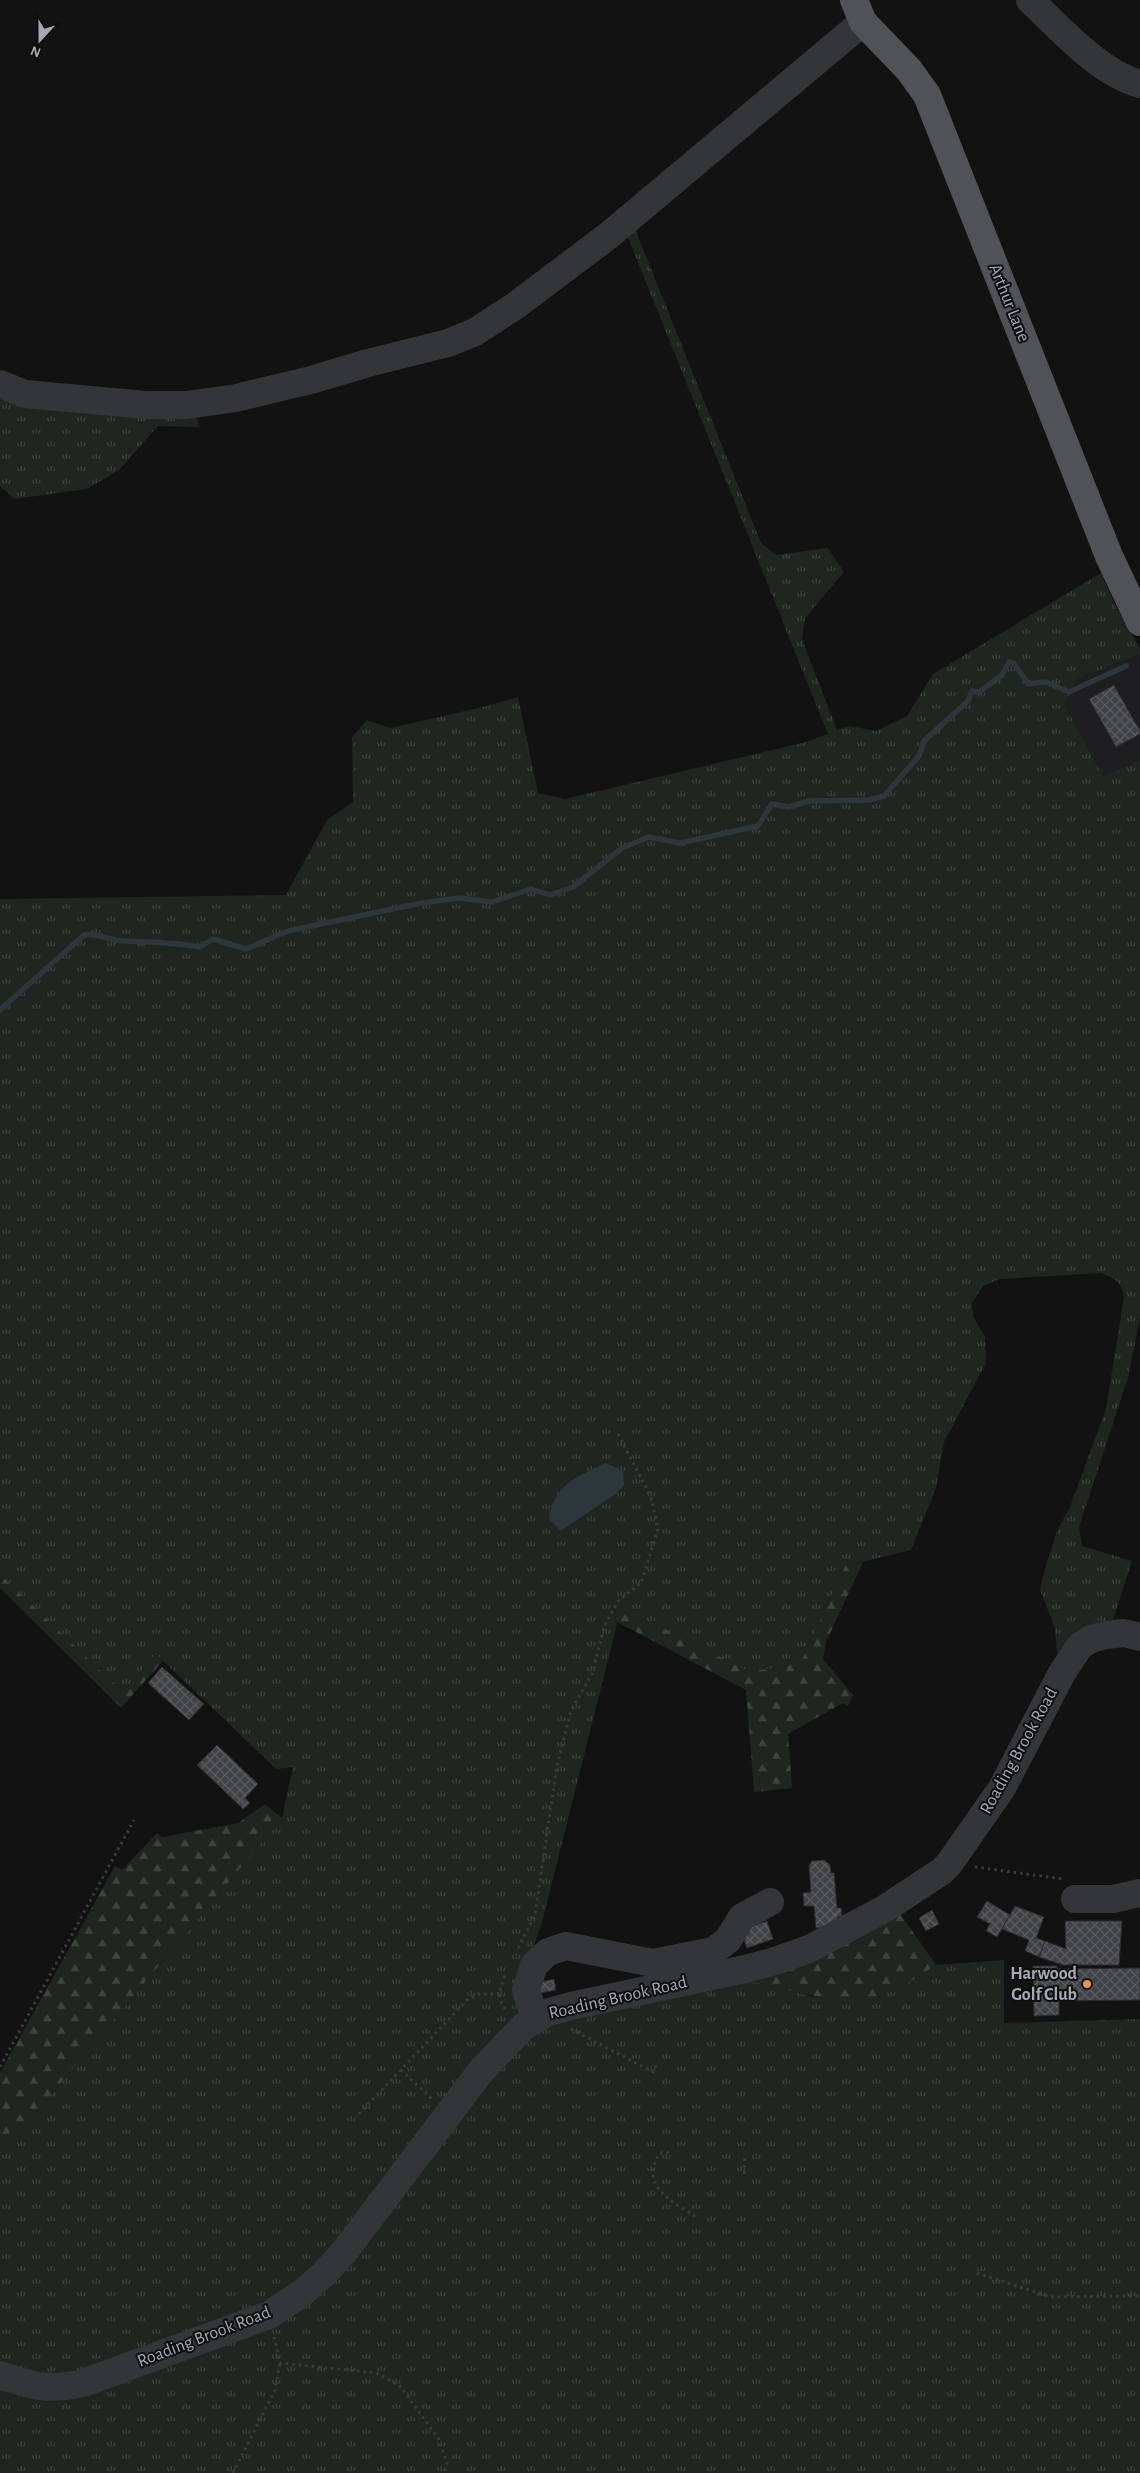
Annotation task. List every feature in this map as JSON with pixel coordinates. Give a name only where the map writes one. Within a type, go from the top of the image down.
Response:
[{"type":"main road","name":"Arthur Lane","points":[[858,11],[909,70],[927,95],[1109,556],[1140,622]]},
{"type":"street","points":[[1030,0],[1088,54],[1130,82],[1140,84]]},
{"type":"street","points":[[0,384],[25,394],[146,405],[187,406],[236,398],[311,380],[368,363],[448,343],[475,332],[515,306],[608,236],[858,11]]},
{"type":"street","name":"Roading Brook Road","points":[[0,2375],[30,2386],[63,2388],[83,2383],[269,2315],[302,2293],[324,2274],[344,2252],[480,2071],[530,2022],[571,2006],[775,1961],[809,1949],[886,1908],[949,1864],[1002,1788],[1063,1671],[1080,1646],[1091,1639],[1106,1634],[1124,1633],[1140,1637]]},
{"type":"street","points":[[1070,1889],[1113,1899],[1140,1893]]},
{"type":"street","points":[[530,2022],[526,1990],[534,1965],[548,1952],[566,1946],[653,1963],[713,1951],[728,1940],[742,1917],[770,1902]]},
{"type":"path","points":[[516,1951],[535,1915],[557,1766],[571,1711],[594,1672],[604,1627],[618,1601],[641,1583],[658,1529],[651,1497],[617,1432]]},
{"type":"path","points":[[0,2067],[134,1820]]},
{"type":"path","points":[[949,1864],[1070,1889]]},
{"type":"path","points":[[508,1968],[500,1986],[499,1999],[504,2008],[530,2022]]},
{"type":"path","points":[[359,2114],[467,2000],[479,1994],[500,1994]]},
{"type":"path","points":[[564,2025],[653,2072],[657,2063]]},
{"type":"path","points":[[401,2070],[448,2112]]},
{"type":"path","points":[[669,2152],[660,2153],[656,2159],[654,2171],[659,2191],[665,2198],[695,2216]]},
{"type":"path","points":[[744,2174],[745,2154]]},
{"type":"path","points":[[977,2273],[1051,2297],[1140,2296]]},
{"type":"path","points":[[233,2473],[274,2390],[280,2362],[269,2315]]},
{"type":"path","points":[[280,2362],[376,2373],[400,2386],[438,2438],[447,2463],[444,2473]]},
{"type":"shaded area","points":[[1140,654],[1140,760],[1103,776],[1064,704],[1078,679]]},
{"type":"shaded area","points":[[606,1463],[623,1471],[624,1485],[617,1493],[561,1531],[549,1519],[555,1498],[561,1490],[577,1477]]},
{"type":"green space","name":"Harwood Golf Club","points":[[633,224],[761,543],[776,555],[828,548],[844,572],[805,618],[802,639],[837,730],[850,726],[876,731],[907,716],[933,674],[1101,573],[1116,607],[1140,648],[1140,654],[1078,679],[1064,704],[1103,776],[1140,760],[1140,1317],[1128,1378],[1079,1527],[1082,1546],[1132,1561],[1113,1619],[1075,1636],[1057,1654],[1055,1628],[1040,1590],[1057,1531],[1070,1507],[1106,1409],[1124,1298],[1122,1288],[1114,1279],[1101,1273],[1000,1279],[983,1286],[972,1303],[973,1316],[985,1337],[986,1363],[944,1442],[936,1488],[911,1550],[845,1566],[801,1662],[750,1672],[621,1608],[541,1926],[526,1966],[534,2003],[743,1979],[815,1997],[896,1989],[936,1965],[1004,1960],[1004,2023],[1140,2019],[1140,2473],[0,2473],[0,2139],[34,2115],[282,1818],[293,1767],[276,1769],[156,1654],[123,1692],[0,1574],[0,899],[286,895],[327,820],[353,802],[352,737],[367,720],[390,728],[518,697],[538,793],[565,799],[806,742],[828,734],[625,230]]},
{"type":"green space","points":[[0,389],[196,417],[200,427],[158,426],[119,470],[87,489],[14,499],[0,486]]},
{"type":"green space","points":[[863,1562],[826,1642],[823,1659],[853,1695],[848,1706],[843,1703],[788,1734],[792,1788],[754,1792],[746,1690],[617,1622],[621,1607],[750,1672],[801,1662],[845,1566]]},
{"type":"green space","points":[[0,1574],[123,1692],[156,1654],[163,1661],[121,1708],[0,1588]]},
{"type":"green space","points":[[265,1804],[282,1818],[34,2115],[0,2139],[0,2073],[115,1866],[122,1870],[157,1833],[162,1837],[238,1823]]},
{"type":"green space","points":[[898,1911],[936,1965],[897,1989],[878,1995],[840,1999],[800,1993],[743,1979]]},
{"type":"building","points":[[1114,685],[1140,731],[1140,734],[1116,747],[1089,699]]},
{"type":"building","points":[[162,1667],[204,1704],[189,1720],[148,1683]]},
{"type":"building","points":[[217,1745],[258,1784],[245,1798],[250,1803],[243,1809],[197,1765]]},
{"type":"building","points":[[824,1860],[830,1865],[831,1873],[834,1873],[837,1908],[841,1908],[842,1916],[837,1917],[838,1926],[816,1928],[814,1906],[804,1906],[803,1893],[811,1892],[809,1865],[812,1861]]},
{"type":"building","points":[[987,1901],[1010,1915],[997,1937],[986,1931],[990,1924],[977,1917]]},
{"type":"building","points":[[1015,1906],[1044,1917],[1036,1938],[1045,1941],[1039,1957],[1025,1951],[1029,1940],[1002,1929]]},
{"type":"building","points":[[932,1910],[939,1924],[926,1931],[919,1918]]},
{"type":"building","points":[[767,1921],[773,1939],[747,1948],[741,1930]]},
{"type":"building","points":[[1065,1921],[1122,1921],[1119,1965],[1063,1965],[1039,1957],[1045,1941],[1066,1949]]},
{"type":"building","name":"Harwood Golf Club","points":[[1033,1966],[1057,1966],[1057,1969],[1140,1968],[1140,2000],[1059,2001],[1059,2015],[1034,2016]]},
{"type":"building","points":[[554,1979],[556,1990],[534,1994],[532,1984]]},
{"type":"waterway","points":[[0,1010],[84,935],[89,934],[122,941],[171,943],[200,947],[213,939],[246,949],[288,931],[421,903],[459,898],[492,902],[531,889],[550,895],[573,887],[622,848],[649,837],[680,843],[758,826],[772,804],[789,807],[809,801],[869,800],[884,796],[919,756],[925,740],[968,701],[972,691],[979,692],[1002,675],[1009,662],[1014,663],[1028,684],[1046,682],[1069,692],[1126,666]]},
{"type":"place","name":"Harwood Golf Club","points":[[1087,1984]]}]
